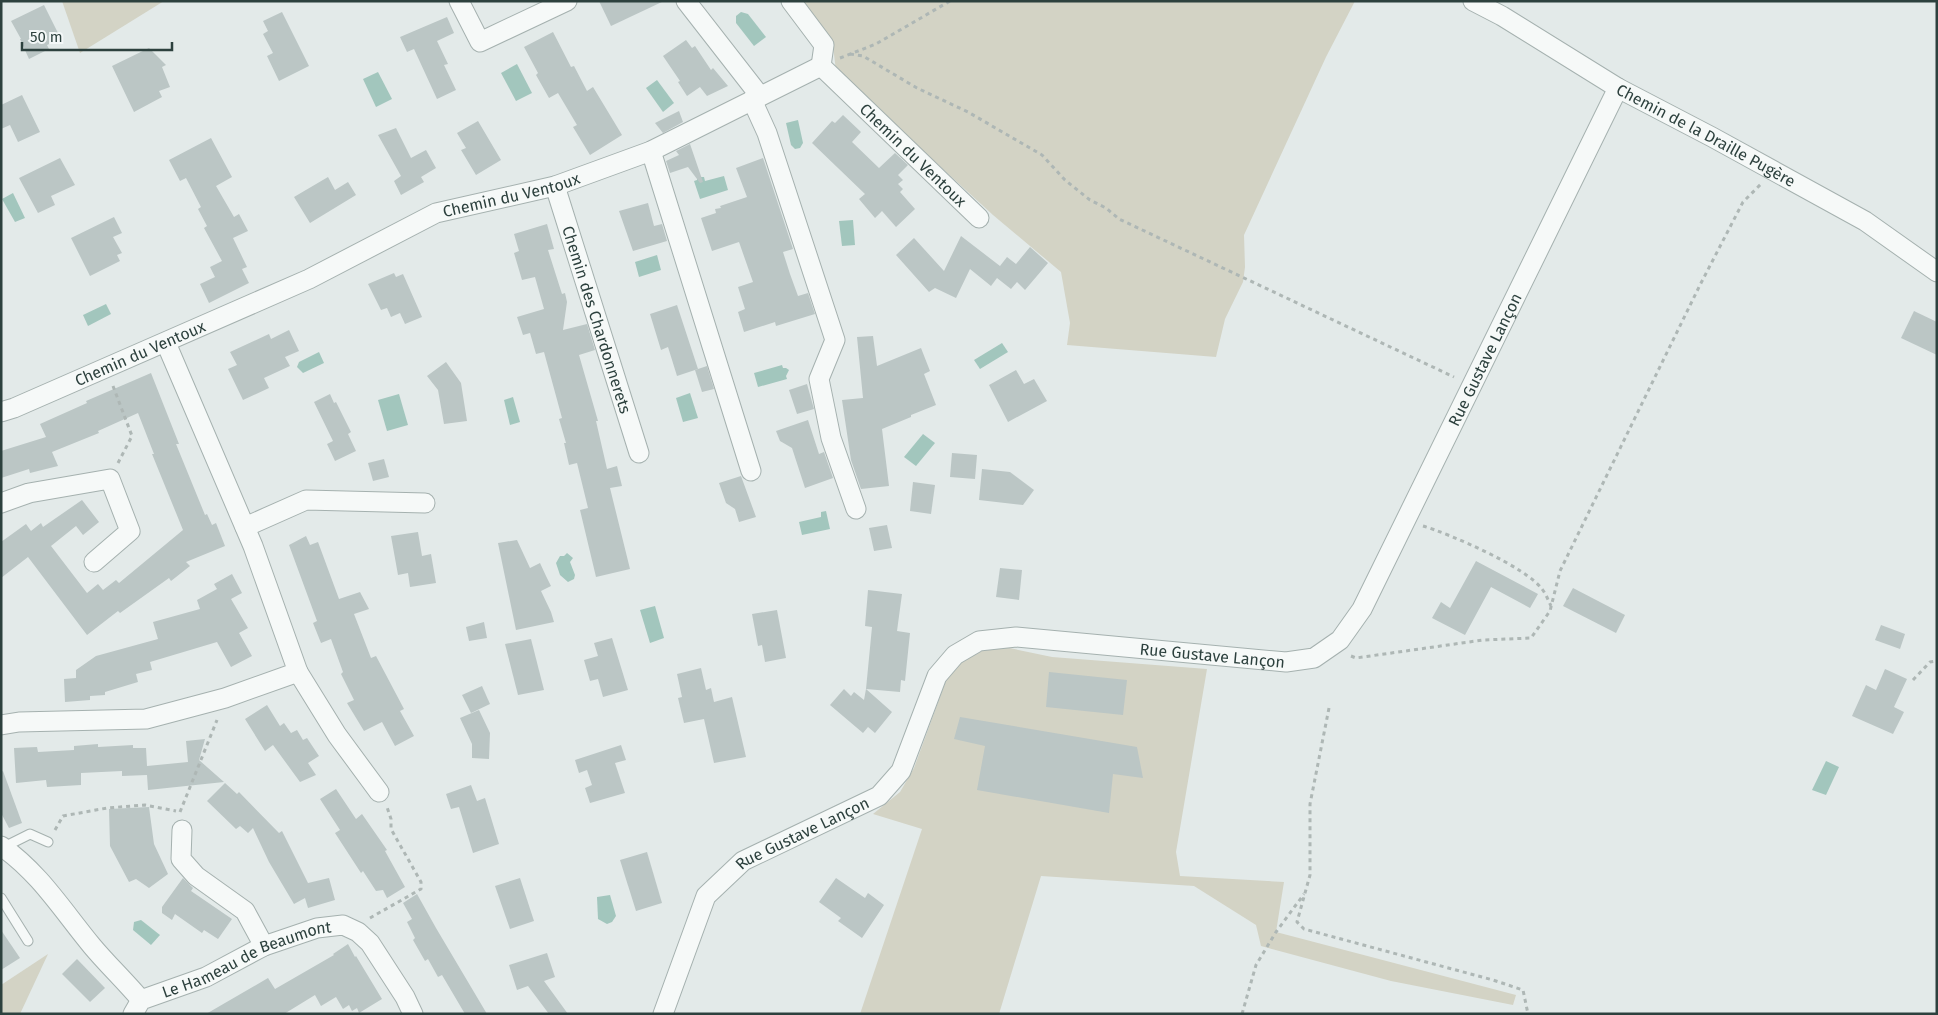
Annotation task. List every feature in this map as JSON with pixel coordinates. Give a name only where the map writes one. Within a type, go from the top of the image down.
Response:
[{"type":"street","points":[[459,1],[480,42],[568,1]]},
{"type":"street","points":[[686,1],[756,98],[835,340],[819,379],[831,438],[856,509]]},
{"type":"street","points":[[791,1],[824,45],[821,66]]},
{"type":"street","name":"Chemin de la Draille Pugère","points":[[1473,1],[1502,16],[1618,88],[1865,221],[1937,272]]},
{"type":"street","name":"Chemin du Ventoux","points":[[1,412],[106,369],[309,279],[436,213],[555,186],[651,151],[821,66],[979,218]]},
{"type":"street","name":"Rue Gustave Lançon","points":[[663,1014],[706,896],[743,861],[879,796],[902,771],[937,676],[955,655],[979,641],[1016,637],[1286,662],[1314,658],[1340,640],[1362,609],[1618,88]]},
{"type":"street","points":[[651,151],[751,471]]},
{"type":"street","name":"Chemin des Chardonnerets","points":[[555,186],[639,453]]},
{"type":"street","points":[[166,343],[245,527],[298,672],[337,735],[379,792]]},
{"type":"street","points":[[1,503],[29,493],[110,479],[130,531],[94,562]]},
{"type":"street","points":[[245,527],[306,500],[425,503]]},
{"type":"street","points":[[1,725],[19,722],[146,719],[218,700],[298,672]]},
{"type":"street","points":[[182,830],[181,859],[196,876],[245,911],[264,946]]},
{"type":"street","points":[[2,847],[26,865],[54,896],[137,1007]]},
{"type":"street","name":"Le Hameau de Beaumont","points":[[137,1007],[206,977],[264,946],[317,928],[343,926],[358,932]]},
{"type":"street","points":[[358,932],[370,943],[405,997],[413,1014]]},
{"type":"lane","points":[[2,847],[30,834],[48,842]]},
{"type":"lane","points":[[1,898],[28,941]]},
{"type":"path","points":[[821,66],[876,44],[950,1]]},
{"type":"path","points":[[850,54],[863,56],[917,88],[968,112],[1042,155],[1065,180],[1090,200],[1106,208],[1118,219],[1472,386]]},
{"type":"path","points":[[1328,649],[1356,658],[1483,640],[1531,638],[1550,611],[1560,571],[1700,285],[1743,202],[1761,183],[1786,177]]},
{"type":"path","points":[[106,369],[132,436],[110,479]]},
{"type":"path","points":[[1406,521],[1442,532],[1522,571],[1542,588],[1551,606]]},
{"type":"path","points":[[1913,680],[1930,662],[1937,661]]},
{"type":"path","points":[[182,830],[180,811],[217,720],[218,700]]},
{"type":"path","points":[[1329,708],[1310,804],[1310,875],[1297,922],[1304,929],[1493,980],[1523,990],[1528,1014]]},
{"type":"path","points":[[358,932],[369,918],[421,889],[421,882],[392,829],[391,819],[379,792]]},
{"type":"path","points":[[48,842],[63,816],[107,808],[146,805],[180,811]]},
{"type":"path","points":[[1242,1014],[1256,966],[1276,932],[1306,892]]},
{"type":"shaded area","points":[[62,1],[164,1],[80,53]]},
{"type":"shaded area","points":[[799,1],[1355,1],[1326,57],[1244,235],[1245,267],[1243,282],[1225,319],[1216,357],[1067,345],[1070,323],[1061,272],[993,215],[836,71],[833,46]]},
{"type":"shaded area","points":[[741,12],[748,14],[766,37],[754,46],[736,23],[736,16]]},
{"type":"shaded area","points":[[517,64],[532,93],[516,101],[501,73]]},
{"type":"shaded area","points":[[378,72],[392,99],[376,107],[363,79]]},
{"type":"shaded area","points":[[657,80],[674,103],[663,112],[646,88]]},
{"type":"shaded area","points":[[798,120],[803,143],[800,148],[795,149],[791,145],[786,123]]},
{"type":"shaded area","points":[[724,176],[728,190],[700,199],[694,181],[697,180],[697,177],[704,177],[705,181]]},
{"type":"shaded area","points":[[13,193],[25,218],[15,222],[2,199]]},
{"type":"shaded area","points":[[853,220],[855,245],[842,246],[839,221]]},
{"type":"shaded area","points":[[657,255],[661,270],[639,277],[635,262]]},
{"type":"shaded area","points":[[106,304],[111,314],[88,326],[83,315]]},
{"type":"shaded area","points":[[1002,343],[1008,352],[980,369],[974,360]]},
{"type":"shaded area","points":[[319,352],[324,363],[303,373],[297,367],[299,362]]},
{"type":"shaded area","points":[[782,365],[783,368],[789,370],[786,376],[787,379],[758,387],[754,373]]},
{"type":"shaded area","points":[[690,393],[698,418],[683,422],[676,398]]},
{"type":"shaded area","points":[[399,394],[408,425],[387,431],[378,400]]},
{"type":"shaded area","points":[[513,397],[520,422],[510,425],[504,400]]},
{"type":"shaded area","points":[[923,434],[935,443],[916,466],[904,457]]},
{"type":"shaded area","points":[[826,511],[830,529],[802,535],[799,522],[821,517],[821,512]]},
{"type":"shaded area","points":[[567,553],[573,558],[570,562],[575,575],[574,579],[568,582],[560,575],[556,563],[560,556],[564,556]]},
{"type":"shaded area","points":[[655,606],[664,638],[650,643],[640,610]]},
{"type":"shaded area","points":[[981,642],[1052,657],[1207,669],[1176,852],[1180,876],[1284,882],[1276,932],[1516,995],[1513,1005],[1391,981],[1261,946],[1256,925],[1194,886],[1041,876],[999,1014],[860,1014],[922,829],[873,814],[900,792],[914,768],[951,667]]},
{"type":"shaded area","points":[[1826,761],[1839,767],[1826,795],[1812,790]]},
{"type":"shaded area","points":[[610,895],[616,916],[612,922],[607,924],[598,919],[597,897]]},
{"type":"shaded area","points":[[141,920],[160,935],[151,945],[133,930],[134,922]]},
{"type":"shaded area","points":[[48,954],[20,1014],[1,1014],[1,985]]},
{"type":"building","points":[[599,1],[664,1],[611,26]]},
{"type":"building","points":[[44,5],[61,39],[47,45],[49,49],[29,59],[11,21]]},
{"type":"building","points":[[282,12],[309,66],[279,81],[267,56],[273,53],[263,34],[268,31],[263,21]]},
{"type":"building","points":[[447,17],[454,33],[437,41],[448,64],[444,65],[456,90],[437,99],[414,49],[407,52],[400,37]]},
{"type":"building","points":[[553,32],[571,67],[574,66],[587,91],[593,87],[622,135],[590,155],[573,127],[577,125],[558,93],[549,98],[536,75],[538,73],[524,47]]},
{"type":"building","points":[[686,40],[692,48],[695,46],[711,70],[713,68],[728,86],[707,96],[700,87],[687,96],[678,82],[680,81],[663,56]]},
{"type":"building","points":[[149,48],[166,65],[162,67],[170,87],[159,91],[162,97],[134,112],[112,66]]},
{"type":"building","points":[[22,95],[40,132],[18,142],[10,125],[1,129],[1,105]]},
{"type":"building","points":[[679,111],[683,122],[663,133],[655,123]]},
{"type":"building","points":[[843,115],[861,132],[852,142],[879,168],[895,153],[908,165],[898,175],[903,180],[898,184],[903,189],[900,192],[915,209],[896,227],[882,211],[875,218],[859,199],[865,194],[812,143],[832,121],[835,123]]},
{"type":"building","points":[[478,121],[501,160],[476,175],[461,150],[466,148],[457,133]]},
{"type":"building","points":[[396,128],[411,158],[426,150],[436,168],[421,177],[424,182],[401,195],[394,181],[401,176],[378,135]]},
{"type":"building","points":[[211,138],[232,177],[216,186],[234,217],[239,214],[248,231],[233,238],[247,267],[242,269],[249,283],[209,303],[200,284],[215,277],[210,267],[222,261],[204,228],[207,226],[198,209],[201,207],[186,178],[180,181],[169,160]]},
{"type":"building","points":[[690,144],[703,182],[700,183],[688,167],[670,173],[666,161],[679,155],[676,151]]},
{"type":"building","points":[[60,158],[75,185],[51,196],[55,205],[38,213],[19,178]]},
{"type":"building","points":[[763,158],[793,249],[783,252],[790,274],[798,296],[808,293],[815,314],[776,326],[775,322],[744,332],[738,312],[745,309],[738,287],[753,282],[739,242],[712,251],[701,218],[716,213],[715,209],[721,208],[720,206],[747,197],[736,168]]},
{"type":"building","points":[[328,177],[335,190],[348,182],[356,195],[310,223],[294,197]]},
{"type":"building","points":[[648,203],[654,226],[662,224],[667,241],[633,251],[619,211]]},
{"type":"building","points":[[114,217],[122,233],[113,237],[122,253],[117,255],[120,261],[90,276],[71,238]]},
{"type":"building","points":[[547,224],[554,249],[548,250],[562,294],[565,293],[567,302],[563,330],[587,324],[595,350],[579,355],[598,421],[596,421],[607,469],[617,466],[622,486],[610,488],[630,569],[596,577],[580,510],[588,508],[577,463],[569,465],[564,443],[566,443],[559,419],[562,418],[544,352],[536,354],[530,333],[523,335],[517,317],[544,309],[535,277],[522,280],[514,253],[519,251],[514,234]]},
{"type":"building","points":[[961,236],[1000,266],[1007,257],[1016,264],[1030,247],[1048,263],[1025,290],[1017,282],[1011,289],[997,278],[991,286],[970,269],[956,298],[935,288],[929,292],[896,255],[914,238],[944,271]]},
{"type":"building","points":[[394,273],[396,277],[403,274],[422,317],[405,324],[400,313],[391,317],[387,308],[381,310],[368,284]]},
{"type":"building","points":[[677,305],[698,369],[677,376],[668,347],[661,350],[650,314]]},
{"type":"building","points":[[1914,311],[1937,322],[1937,355],[1901,338]]},
{"type":"building","points":[[289,330],[299,351],[285,357],[290,366],[264,378],[269,388],[243,400],[228,369],[237,365],[230,352],[269,334],[271,339]]},
{"type":"building","points":[[873,336],[877,366],[921,348],[930,371],[924,374],[936,405],[882,429],[889,486],[861,489],[851,460],[842,400],[863,398],[857,337]]},
{"type":"building","points":[[446,362],[461,383],[467,421],[444,424],[438,390],[427,376]]},
{"type":"building","points":[[707,366],[714,389],[702,392],[695,370]]},
{"type":"building","points":[[1016,370],[1024,384],[1034,379],[1047,401],[1008,422],[989,385]]},
{"type":"building","points":[[151,373],[179,444],[176,444],[205,515],[207,514],[212,525],[216,523],[225,546],[186,562],[190,566],[171,581],[169,578],[120,613],[118,611],[87,635],[28,557],[1,578],[1,542],[26,524],[31,531],[41,523],[43,527],[82,500],[99,522],[83,535],[76,526],[51,546],[87,593],[98,584],[103,590],[116,580],[119,583],[183,530],[152,454],[154,454],[138,413],[98,431],[99,433],[52,452],[58,466],[30,473],[29,469],[1,478],[1,451],[46,437],[40,424],[87,403],[86,401]]},
{"type":"building","points":[[807,384],[814,409],[797,414],[789,390]]},
{"type":"building","points":[[330,394],[351,432],[348,434],[356,451],[335,461],[327,444],[333,441],[314,402]]},
{"type":"building","points":[[808,420],[819,454],[824,452],[833,478],[805,488],[792,448],[780,441],[776,431]]},
{"type":"building","points":[[952,453],[977,455],[975,479],[950,477]]},
{"type":"building","points":[[384,459],[389,477],[373,481],[368,463]]},
{"type":"building","points":[[982,469],[1010,472],[1034,490],[1023,505],[979,500]]},
{"type":"building","points":[[741,476],[756,517],[739,522],[735,509],[726,503],[719,483]]},
{"type":"building","points":[[913,482],[935,485],[931,514],[910,511]]},
{"type":"building","points":[[887,525],[892,548],[874,551],[869,528]]},
{"type":"building","points":[[418,532],[422,556],[431,554],[436,583],[410,587],[408,573],[398,575],[391,536]]},
{"type":"building","points":[[306,536],[310,545],[318,542],[339,599],[360,592],[369,609],[354,614],[371,658],[376,656],[404,709],[400,711],[414,736],[395,746],[382,722],[364,731],[347,703],[354,700],[341,674],[343,672],[331,639],[321,643],[313,623],[317,621],[289,545]]},
{"type":"building","points":[[517,540],[530,568],[540,563],[551,586],[541,591],[554,622],[516,630],[498,543]]},
{"type":"building","points":[[1476,561],[1538,594],[1530,608],[1491,587],[1465,635],[1432,618],[1441,602],[1450,608]]},
{"type":"building","points":[[1000,568],[1022,570],[1019,600],[996,597]]},
{"type":"building","points":[[232,574],[242,593],[231,599],[248,628],[239,633],[252,656],[231,667],[217,642],[150,662],[152,670],[136,674],[138,682],[105,692],[105,695],[90,696],[90,700],[65,702],[64,679],[76,678],[76,670],[96,656],[158,639],[153,622],[200,609],[197,600],[217,589],[214,584]]},
{"type":"building","points":[[1573,588],[1625,615],[1616,633],[1563,606]]},
{"type":"building","points":[[868,590],[902,594],[897,631],[910,633],[905,681],[901,680],[900,692],[866,689],[872,627],[865,626]]},
{"type":"building","points":[[777,610],[786,658],[765,662],[762,645],[758,646],[752,614]]},
{"type":"building","points":[[484,622],[487,638],[469,641],[466,627]]},
{"type":"building","points":[[1881,625],[1905,634],[1900,649],[1875,640]]},
{"type":"building","points":[[612,638],[628,690],[603,697],[598,679],[590,681],[584,660],[598,656],[594,643]]},
{"type":"building","points":[[531,639],[544,690],[518,695],[505,644]]},
{"type":"building","points":[[701,668],[706,690],[711,688],[714,702],[732,697],[746,757],[714,763],[704,719],[684,723],[678,698],[682,697],[677,674]]},
{"type":"building","points":[[1885,669],[1907,679],[1894,707],[1904,712],[1893,734],[1852,716],[1866,685],[1876,690]]},
{"type":"building","points":[[1049,672],[1127,680],[1123,715],[1046,707]]},
{"type":"building","points":[[482,686],[490,704],[471,713],[462,695]]},
{"type":"building","points":[[844,689],[851,696],[854,692],[864,700],[866,689],[892,712],[875,733],[868,727],[863,733],[830,705]]},
{"type":"building","points":[[267,705],[280,726],[284,723],[291,733],[297,730],[303,740],[307,738],[319,756],[308,763],[316,775],[300,782],[273,745],[265,751],[245,719]]},
{"type":"building","points":[[479,710],[490,733],[489,759],[472,758],[472,744],[460,718]]},
{"type":"building","points":[[960,717],[1137,747],[1143,778],[1113,774],[1109,813],[977,790],[985,746],[954,739]]},
{"type":"building","points":[[205,739],[199,760],[224,782],[148,790],[147,775],[122,776],[122,771],[81,773],[81,785],[47,787],[46,780],[16,783],[14,748],[37,747],[38,752],[74,750],[74,746],[98,744],[98,747],[133,745],[133,748],[146,748],[147,766],[188,762],[186,741]]},
{"type":"building","points":[[621,745],[626,760],[615,763],[625,793],[590,803],[585,788],[592,785],[587,770],[579,773],[575,760]]},
{"type":"building","points":[[3,771],[22,823],[9,828],[1,813],[1,772]]},
{"type":"building","points":[[225,783],[237,794],[239,792],[279,833],[282,831],[308,883],[329,878],[335,900],[308,908],[305,898],[294,904],[269,862],[253,828],[248,833],[240,826],[236,829],[207,801]]},
{"type":"building","points":[[471,785],[477,801],[485,798],[499,844],[473,853],[459,807],[451,809],[446,794]]},
{"type":"building","points":[[336,789],[356,819],[362,814],[387,850],[385,851],[405,887],[387,898],[383,890],[376,891],[363,871],[361,873],[335,833],[340,830],[320,799]]},
{"type":"building","points":[[149,807],[154,844],[168,874],[149,888],[136,879],[129,882],[110,846],[109,809]]},
{"type":"building","points":[[647,852],[662,903],[636,911],[620,860]]},
{"type":"building","points":[[183,878],[193,888],[191,891],[232,919],[218,939],[204,930],[202,933],[175,914],[172,920],[162,913],[162,907]]},
{"type":"building","points":[[520,878],[534,921],[510,929],[495,886]]},
{"type":"building","points":[[836,878],[865,898],[868,893],[884,905],[862,938],[838,921],[841,918],[819,902]]},
{"type":"building","points":[[417,894],[487,1014],[465,1014],[442,975],[438,977],[428,959],[425,961],[413,940],[415,938],[407,922],[412,919],[403,903]]},
{"type":"building","points":[[1,930],[20,958],[1,970]]},
{"type":"building","points":[[348,944],[382,999],[359,1013],[357,1008],[352,1011],[349,1005],[343,1009],[336,997],[321,1006],[315,995],[284,1014],[206,1014],[268,978],[275,989],[334,955]]},
{"type":"building","points":[[547,953],[555,977],[544,981],[568,1014],[549,1014],[528,986],[517,990],[509,965]]},
{"type":"building","points":[[77,959],[105,988],[90,1002],[62,974]]}]
